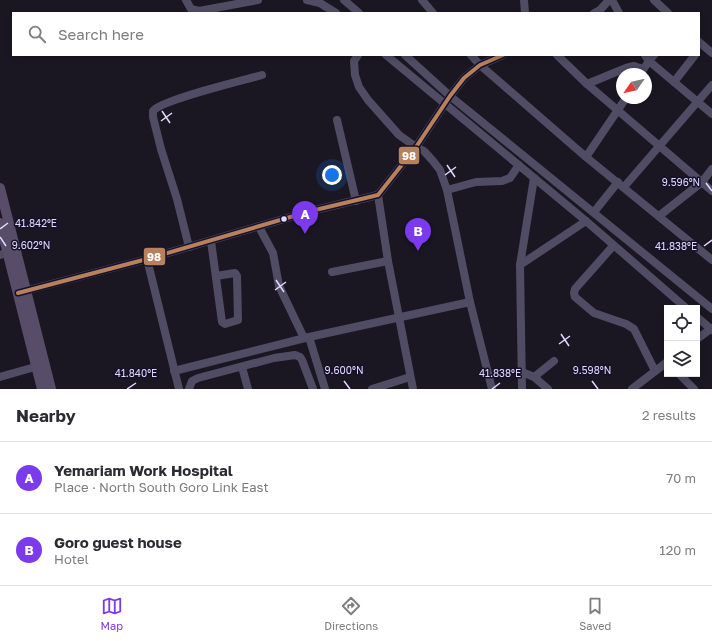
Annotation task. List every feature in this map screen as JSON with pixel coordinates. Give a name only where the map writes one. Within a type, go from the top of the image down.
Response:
[{"type":"main road","points":[[0,188],[8,253]]},
{"type":"main road","points":[[0,223],[8,253],[22,292],[40,366],[42,389]]},
{"type":"main road","points":[[40,366],[51,389]]},
{"type":"street","points":[[186,0],[191,9],[199,11],[258,0]]},
{"type":"street","points":[[307,0],[320,3],[334,12]]},
{"type":"street","points":[[344,0],[358,12]]},
{"type":"street","points":[[422,0],[432,12]]},
{"type":"street","points":[[524,0],[525,12]]},
{"type":"street","points":[[596,12],[610,0],[618,12]]},
{"type":"street","points":[[654,0],[667,12]]},
{"type":"street","points":[[700,45],[712,53]]},
{"type":"street","points":[[357,56],[354,61],[354,67],[359,87],[368,100],[399,135],[424,151],[440,170],[446,190],[470,302],[492,389]]},
{"type":"street","points":[[387,56],[586,220],[613,246],[682,305]]},
{"type":"street","points":[[406,56],[450,96],[712,309]]},
{"type":"street","points":[[472,56],[480,65],[586,157],[712,260]]},
{"type":"street","points":[[22,292],[147,259],[311,211],[378,195],[416,147],[450,96],[464,78],[480,65],[501,56]]},
{"type":"street","points":[[558,56],[587,84],[712,191]]},
{"type":"street","points":[[674,82],[693,56]]},
{"type":"street","points":[[643,68],[649,57],[674,82],[712,114]]},
{"type":"street","points":[[626,68],[634,66],[637,68]]},
{"type":"street","points":[[587,84],[616,72]]},
{"type":"street","points":[[189,247],[177,199],[159,142],[153,111],[159,106],[194,94],[262,75]]},
{"type":"street","points":[[594,212],[659,146],[712,85]]},
{"type":"street","points":[[586,157],[622,104]]},
{"type":"street","points":[[337,120],[356,201]]},
{"type":"street","points":[[446,190],[476,182],[502,181],[510,178],[519,166]]},
{"type":"street","points":[[659,216],[702,182],[712,169]]},
{"type":"street","points":[[522,389],[520,265],[534,178]]},
{"type":"street","points":[[378,195],[398,318],[413,389]]},
{"type":"street","points":[[520,265],[586,220]]},
{"type":"street","points":[[259,227],[272,253],[279,286],[306,337],[324,389]]},
{"type":"street","points":[[211,241],[222,323],[225,324],[238,320],[237,276],[235,273],[216,276]]},
{"type":"street","points":[[613,246],[575,289],[575,297],[594,313],[626,324],[634,329],[655,371]]},
{"type":"street","points":[[147,259],[179,389]]},
{"type":"street","points":[[332,272],[388,261]]},
{"type":"street","points":[[174,371],[306,337],[470,302]]},
{"type":"street","points":[[700,320],[712,329],[700,337]]},
{"type":"street","points":[[189,389],[192,381],[198,378],[274,358],[295,355],[302,360],[313,389]]},
{"type":"street","points":[[534,377],[554,361]]},
{"type":"street","points":[[632,389],[664,364]]},
{"type":"street","points":[[0,377],[40,366]]},
{"type":"street","points":[[242,367],[248,389]]},
{"type":"street","points":[[522,372],[534,377],[548,389]]},
{"type":"street","points":[[372,389],[410,377]]},
{"type":"street","points":[[682,377],[694,389]]},
{"type":"transit line","name":"98","points":[[18,293],[147,259],[311,211],[378,195],[416,147],[450,96],[464,78],[480,65],[501,56]]},
{"type":"place","name":"Yemariam Work Hospital","points":[[305,234]]},
{"type":"place","name":"Goro guest house","points":[[418,251]]}]
